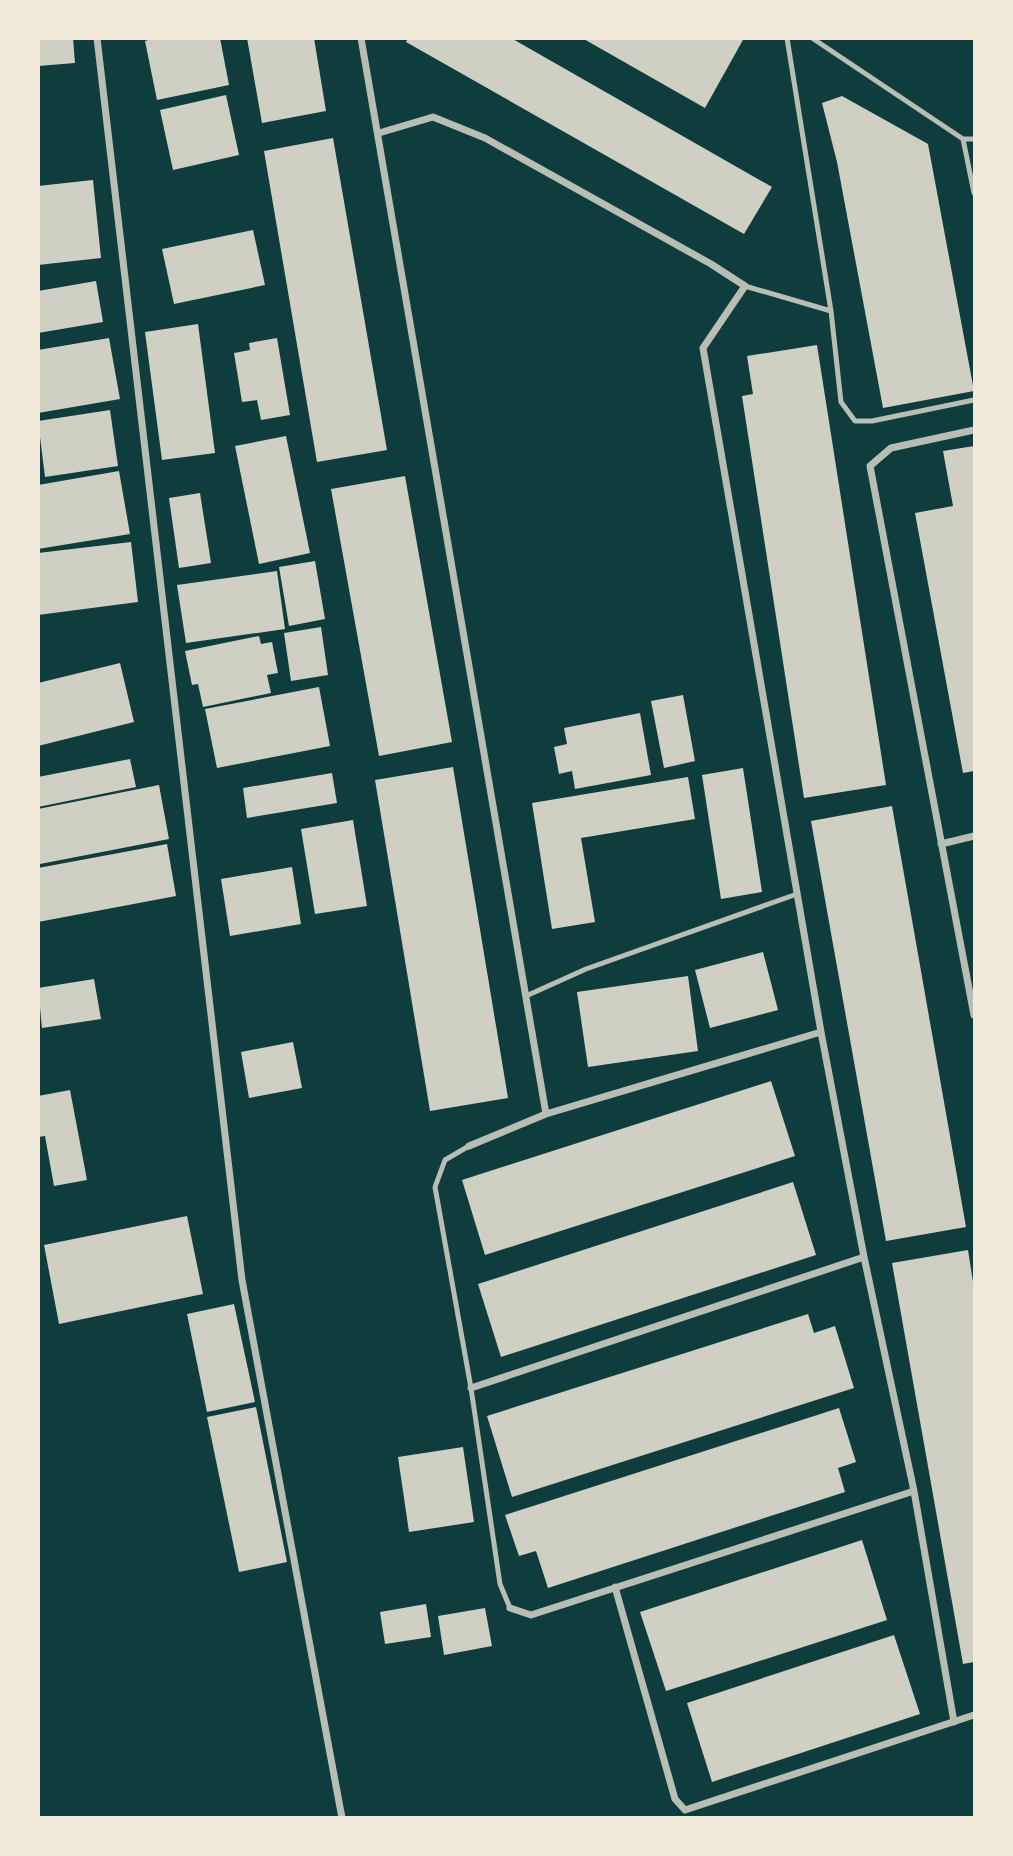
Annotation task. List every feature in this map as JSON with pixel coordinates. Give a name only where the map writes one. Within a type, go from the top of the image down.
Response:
[{"type":"street","points":[[97,38],[242,1280],[342,1818]]},
{"type":"street","points":[[361,38],[546,1114]]},
{"type":"street","points":[[379,133],[433,117],[485,138],[711,264],[745,286],[704,348],[821,1032],[864,1257],[914,1491],[954,1722]]},
{"type":"street","points":[[975,430],[891,447],[870,466],[975,1015]]},
{"type":"street","points":[[941,844],[975,836]]},
{"type":"street","points":[[469,1146],[546,1114],[821,1032]]},
{"type":"street","points":[[471,1388],[864,1257]]},
{"type":"street","points":[[510,1608],[531,1615],[914,1491]]},
{"type":"street","points":[[615,1587],[675,1800],[685,1810],[975,1715]]},
{"type":"lane","points":[[787,38],[831,311],[841,402],[855,421],[872,421],[975,400]]},
{"type":"lane","points":[[812,38],[963,139],[975,139]]},
{"type":"lane","points":[[963,139],[975,193]]},
{"type":"lane","points":[[745,286],[831,311]]},
{"type":"lane","points":[[526,996],[586,969],[797,894]]},
{"type":"lane","points":[[469,1146],[444,1160],[435,1187],[471,1388],[500,1584],[510,1608]]},
{"type":"building","points":[[38,38],[73,38],[75,63],[38,66]]},
{"type":"building","points":[[155,38],[220,38],[229,85],[157,100],[145,41]]},
{"type":"building","points":[[247,38],[314,38],[326,111],[262,123]]},
{"type":"building","points":[[408,38],[511,38],[772,187],[744,234],[406,42]]},
{"type":"building","points":[[582,38],[744,38],[705,108]]},
{"type":"building","points":[[226,95],[239,155],[173,170],[160,110]]},
{"type":"building","points":[[842,96],[928,144],[974,391],[883,408],[837,162],[822,103]]},
{"type":"building","points":[[333,138],[387,450],[317,462],[264,151]]},
{"type":"building","points":[[93,180],[101,258],[38,265],[38,186]]},
{"type":"building","points":[[253,230],[265,285],[174,304],[162,249]]},
{"type":"building","points":[[96,281],[103,322],[38,333],[38,291]]},
{"type":"building","points":[[198,324],[215,453],[162,460],[145,332]]},
{"type":"building","points":[[109,338],[120,399],[38,413],[38,350]]},
{"type":"building","points":[[277,338],[290,415],[261,420],[257,400],[242,402],[234,353],[250,350],[249,343]]},
{"type":"building","points":[[817,345],[886,785],[804,798],[742,396],[753,394],[747,356]]},
{"type":"building","points":[[110,410],[118,466],[45,477],[38,421]]},
{"type":"building","points":[[286,436],[310,553],[259,564],[235,446]]},
{"type":"building","points":[[974,446],[974,771],[963,773],[915,513],[953,506],[943,451]]},
{"type":"building","points":[[119,471],[130,534],[38,549],[38,485]]},
{"type":"building","points":[[405,476],[452,742],[379,756],[331,489]]},
{"type":"building","points":[[200,493],[211,563],[179,568],[169,498]]},
{"type":"building","points":[[131,542],[138,602],[38,615],[38,553]]},
{"type":"building","points":[[315,561],[325,619],[289,626],[279,567]]},
{"type":"building","points":[[277,571],[285,629],[186,643],[177,585]]},
{"type":"building","points":[[321,627],[328,675],[291,681],[284,633]]},
{"type":"building","points":[[259,636],[261,644],[272,642],[278,673],[267,675],[271,693],[203,707],[198,684],[192,685],[185,651]]},
{"type":"building","points":[[120,663],[134,722],[38,746],[38,683]]},
{"type":"building","points":[[319,687],[330,746],[217,768],[205,709]]},
{"type":"building","points":[[683,695],[695,761],[664,768],[651,701]]},
{"type":"building","points":[[640,713],[651,775],[575,789],[572,771],[559,774],[554,747],[567,744],[564,728]]},
{"type":"building","points":[[130,759],[136,787],[38,807],[38,777]]},
{"type":"building","points":[[453,767],[508,1098],[430,1111],[375,780]]},
{"type":"building","points":[[743,768],[762,892],[721,899],[702,775]]},
{"type":"building","points":[[332,773],[337,803],[247,818],[243,788]]},
{"type":"building","points":[[688,777],[695,819],[581,838],[595,922],[552,929],[532,803]]},
{"type":"building","points":[[159,785],[169,839],[40,864],[38,809]]},
{"type":"building","points":[[892,806],[966,1227],[886,1241],[811,821]]},
{"type":"building","points":[[353,820],[367,906],[315,914],[301,829]]},
{"type":"building","points":[[167,844],[176,896],[38,922],[38,868]]},
{"type":"building","points":[[292,867],[301,924],[230,936],[221,879]]},
{"type":"building","points":[[763,952],[778,1010],[710,1028],[695,970]]},
{"type":"building","points":[[688,976],[698,1051],[588,1067],[577,992]]},
{"type":"building","points":[[94,979],[101,1019],[42,1028],[38,988]]},
{"type":"building","points":[[293,1042],[302,1088],[249,1098],[241,1052]]},
{"type":"building","points":[[771,1081],[795,1156],[485,1255],[462,1180]]},
{"type":"building","points":[[70,1090],[87,1180],[54,1186],[45,1136],[38,1137],[38,1096]]},
{"type":"building","points":[[793,1182],[816,1255],[501,1357],[478,1284]]},
{"type":"building","points":[[187,1216],[203,1294],[59,1324],[44,1245]]},
{"type":"building","points":[[968,1250],[974,1288],[974,1662],[963,1664],[892,1263]]},
{"type":"building","points":[[234,1304],[255,1402],[207,1412],[187,1314]]},
{"type":"building","points":[[808,1314],[814,1333],[835,1326],[854,1388],[512,1497],[487,1416]]},
{"type":"building","points":[[256,1407],[287,1562],[239,1572],[207,1417]]},
{"type":"building","points":[[839,1408],[856,1462],[838,1468],[845,1492],[548,1588],[536,1551],[519,1556],[505,1515]]},
{"type":"building","points":[[463,1447],[474,1522],[409,1532],[398,1457]]},
{"type":"building","points":[[862,1540],[887,1620],[666,1691],[640,1612]]},
{"type":"building","points":[[426,1604],[431,1637],[385,1644],[380,1612]]},
{"type":"building","points":[[485,1608],[492,1646],[444,1655],[438,1616]]},
{"type":"building","points":[[894,1635],[920,1714],[712,1782],[687,1703]]}]
